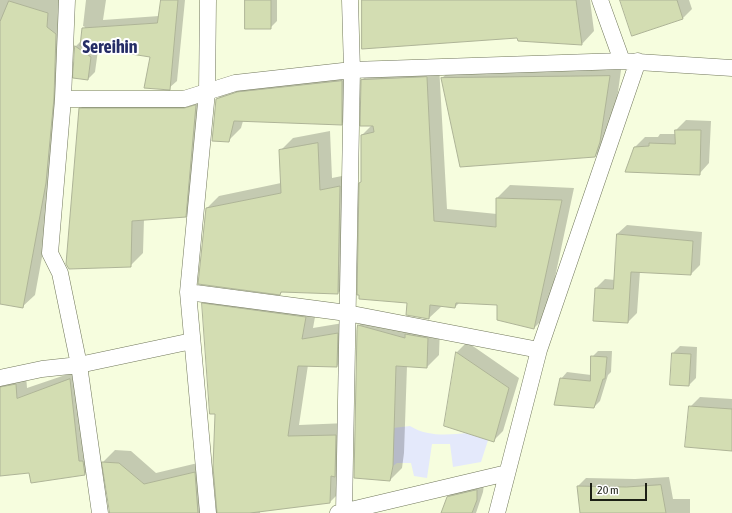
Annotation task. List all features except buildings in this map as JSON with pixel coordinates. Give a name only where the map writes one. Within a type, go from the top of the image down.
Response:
[{"type":"street","points":[[67,0],[63,99],[50,253],[60,273],[79,365],[100,513]]},
{"type":"street","points":[[208,0],[206,92],[188,292],[208,513]]},
{"type":"street","points":[[350,0],[352,70],[341,512],[507,473]]},
{"type":"street","points":[[600,0],[622,61]]},
{"type":"street","points":[[63,99],[184,99],[195,97],[235,83],[352,70],[622,61],[732,68]]},
{"type":"street","points":[[497,513],[539,350],[638,61]]},
{"type":"street","points":[[188,292],[347,313],[539,350]]},
{"type":"street","points":[[0,378],[42,369],[79,365],[192,341]]},
{"type":"street","points":[[0,367],[42,369]]},
{"type":"shaded area","points":[[410,426],[419,431],[439,434],[460,434],[491,431],[481,462],[453,467],[450,444],[432,444],[427,478],[414,476],[411,463],[397,463],[393,466],[393,428]]},
{"type":"district","name":"Sereihin","points":[[110,47]]}]
